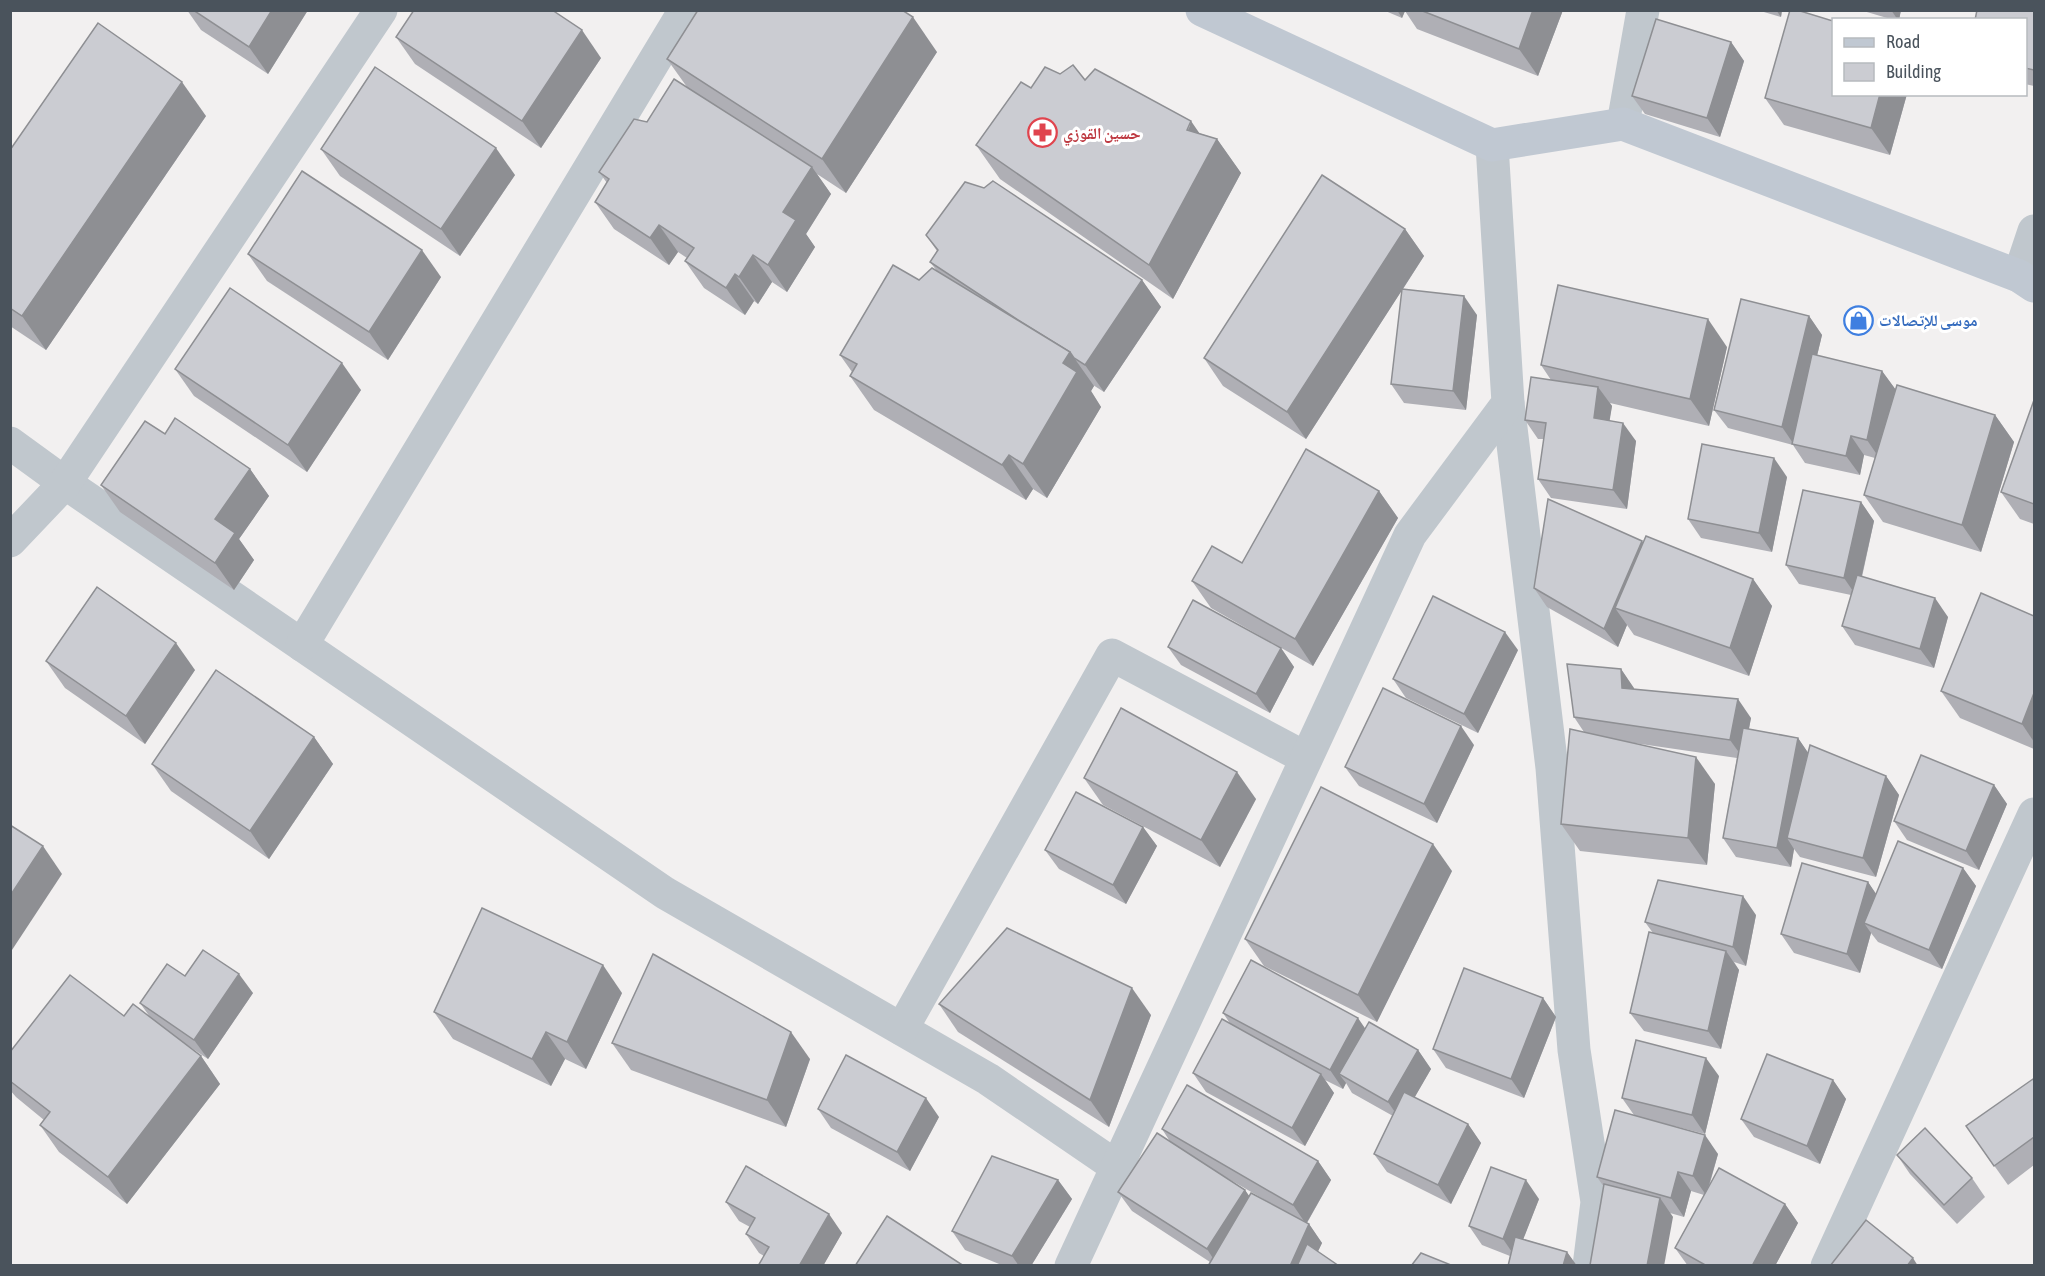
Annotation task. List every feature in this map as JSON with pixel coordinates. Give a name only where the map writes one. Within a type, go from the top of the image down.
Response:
[{"type":"street","points":[[10,541],[65,483],[381,10]]},
{"type":"street","points":[[302,645],[685,10]]},
{"type":"street","points":[[1202,10],[1492,145],[1623,124],[2027,281],[2034,231]]},
{"type":"street","points":[[1623,124],[1643,10]]},
{"type":"street","points":[[1492,145],[1508,403],[1552,768],[1574,1050],[1597,1202],[1588,1266]]},
{"type":"street","points":[[1071,1266],[1410,535],[1508,403]]},
{"type":"street","points":[[10,443],[665,894],[988,1079],[1117,1167]]},
{"type":"street","points":[[902,1029],[1112,655],[1306,759]]},
{"type":"street","points":[[1827,1266],[2034,814]]},
{"type":"building","points":[[193,10],[272,10],[249,47]]},
{"type":"building","points":[[414,10],[552,10],[582,30],[522,121],[396,37]]},
{"type":"building","points":[[698,10],[902,10],[913,17],[822,159],[667,59]]},
{"type":"building","points":[[1420,10],[1533,10],[1519,49]]},
{"type":"building","points":[[1790,10],[1832,21],[1832,96],[1879,96],[1871,128],[1765,98]]},
{"type":"building","points":[[1977,10],[2034,10],[2034,70],[2027,68],[2027,18],[1975,18]]},
{"type":"building","points":[[1656,19],[1731,42],[1707,118],[1632,96]]},
{"type":"building","points":[[98,23],[182,82],[22,316],[10,308],[10,150]]},
{"type":"building","points":[[1073,65],[1085,80],[1095,69],[1191,121],[1187,130],[1217,139],[1149,265],[976,145],[1021,82],[1031,88],[1045,67],[1060,74]]},
{"type":"building","points":[[375,67],[496,148],[441,229],[321,149]]},
{"type":"building","points":[[674,79],[812,167],[783,212],[796,220],[768,265],[753,255],[739,277],[735,274],[726,288],[685,261],[694,248],[659,225],[650,238],[595,202],[609,179],[599,172],[634,119],[647,122]]},
{"type":"building","points":[[302,171],[422,250],[369,332],[248,254]]},
{"type":"building","points":[[1322,175],[1405,229],[1287,412],[1204,358]]},
{"type":"building","points":[[993,181],[1142,280],[1085,365],[1074,358],[1070,352],[930,262],[938,250],[926,235],[965,182],[984,188]]},
{"type":"building","points":[[893,265],[919,280],[932,268],[1070,352],[1063,363],[1077,372],[1023,464],[1009,455],[1002,465],[850,376],[857,364],[840,355]]},
{"type":"building","points":[[1558,285],[1708,319],[1690,399],[1541,365]]},
{"type":"building","points":[[230,288],[342,363],[288,445],[175,369]]},
{"type":"building","points":[[1402,289],[1464,296],[1453,391],[1391,384]]},
{"type":"building","points":[[1741,299],[1809,316],[1782,427],[1714,410]]},
{"type":"building","points":[[1812,354],[1882,371],[1867,440],[1851,436],[1846,456],[1792,444]]},
{"type":"building","points":[[1531,377],[1598,387],[1594,418],[1623,423],[1613,490],[1538,479],[1546,423],[1525,420]]},
{"type":"building","points":[[1897,385],[1995,415],[1962,525],[1864,495]]},
{"type":"building","points":[[2034,400],[2034,504],[2001,492]]},
{"type":"building","points":[[175,418],[250,469],[215,519],[235,533],[215,563],[101,485],[145,421],[165,434]]},
{"type":"building","points":[[1702,444],[1774,458],[1759,533],[1688,519]]},
{"type":"building","points":[[1306,449],[1379,491],[1295,639],[1192,581],[1212,546],[1242,563]]},
{"type":"building","points":[[1803,490],[1861,502],[1844,578],[1786,565]]},
{"type":"building","points":[[1548,499],[1642,541],[1604,629],[1534,588]]},
{"type":"building","points":[[1646,536],[1753,579],[1730,648],[1615,608]]},
{"type":"building","points":[[1857,575],[1935,598],[1920,649],[1842,626]]},
{"type":"building","points":[[97,587],[176,643],[126,716],[46,661]]},
{"type":"building","points":[[1981,593],[2034,616],[2034,693],[2022,724],[1941,691]]},
{"type":"building","points":[[1433,596],[1505,632],[1464,714],[1393,679]]},
{"type":"building","points":[[1193,600],[1281,648],[1256,694],[1168,647]]},
{"type":"building","points":[[1567,664],[1621,669],[1622,688],[1738,699],[1730,740],[1574,717]]},
{"type":"building","points":[[216,670],[314,737],[250,831],[152,764]]},
{"type":"building","points":[[1383,688],[1461,726],[1424,804],[1345,767]]},
{"type":"building","points":[[1121,708],[1237,772],[1201,840],[1084,778]]},
{"type":"building","points":[[1743,728],[1798,738],[1777,848],[1723,838]]},
{"type":"building","points":[[1570,729],[1696,757],[1688,838],[1561,824]]},
{"type":"building","points":[[1810,745],[1886,776],[1863,858],[1787,838]]},
{"type":"building","points":[[1921,755],[1994,785],[1966,851],[1894,821]]},
{"type":"building","points":[[1321,787],[1433,844],[1358,995],[1245,939]]},
{"type":"building","points":[[1076,792],[1143,827],[1113,885],[1045,850]]},
{"type":"building","points":[[10,825],[43,846],[10,896]]},
{"type":"building","points":[[1898,841],[1963,868],[1929,950],[1864,923]]},
{"type":"building","points":[[1802,863],[1868,882],[1847,954],[1781,934]]},
{"type":"building","points":[[1658,880],[1743,896],[1733,947],[1645,922]]},
{"type":"building","points":[[482,908],[603,965],[567,1042],[546,1032],[532,1059],[434,1012]]},
{"type":"building","points":[[1007,928],[1132,988],[1090,1100],[939,1004]]},
{"type":"building","points":[[1649,932],[1726,951],[1708,1031],[1630,1013]]},
{"type":"building","points":[[203,950],[239,974],[194,1040],[140,1003],[167,964],[185,976]]},
{"type":"building","points":[[653,954],[791,1032],[767,1100],[612,1043]]},
{"type":"building","points":[[1251,960],[1358,1018],[1330,1070],[1223,1013]]},
{"type":"building","points":[[1464,968],[1543,998],[1511,1079],[1433,1049]]},
{"type":"building","points":[[70,975],[124,1016],[133,1004],[201,1056],[108,1177],[40,1125],[50,1112],[10,1081],[10,1052]]},
{"type":"building","points":[[1222,1019],[1321,1074],[1292,1128],[1193,1073]]},
{"type":"building","points":[[1369,1022],[1418,1050],[1388,1102],[1339,1074]]},
{"type":"building","points":[[1636,1040],[1706,1058],[1692,1115],[1622,1098]]},
{"type":"building","points":[[1767,1054],[1833,1080],[1807,1146],[1741,1119]]},
{"type":"building","points":[[846,1055],[926,1098],[897,1152],[818,1109]]},
{"type":"building","points":[[2033,1079],[2034,1137],[1994,1166],[1966,1126]]},
{"type":"building","points":[[1187,1085],[1318,1161],[1293,1205],[1162,1129]]},
{"type":"building","points":[[1404,1092],[1468,1124],[1438,1185],[1374,1154]]},
{"type":"building","points":[[1615,1110],[1705,1135],[1693,1176],[1678,1172],[1671,1198],[1597,1177]]},
{"type":"building","points":[[1925,1128],[1972,1178],[1944,1205],[1897,1155]]},
{"type":"building","points":[[1157,1133],[1245,1190],[1207,1249],[1118,1192]]},
{"type":"building","points":[[992,1156],[1058,1180],[1012,1256],[952,1231]]},
{"type":"building","points":[[746,1166],[829,1214],[799,1266],[758,1266],[769,1247],[746,1234],[755,1218],[726,1202]]},
{"type":"building","points":[[1491,1167],[1526,1180],[1503,1239],[1469,1226]]},
{"type":"building","points":[[1719,1168],[1785,1204],[1752,1266],[1707,1266],[1675,1248]]},
{"type":"building","points":[[1604,1184],[1660,1198],[1647,1266],[1590,1265]]},
{"type":"building","points":[[1251,1193],[1309,1224],[1290,1266],[1208,1266]]},
{"type":"building","points":[[887,1216],[964,1266],[855,1266]]},
{"type":"building","points":[[1866,1220],[1913,1258],[1907,1266],[1830,1266]]},
{"type":"building","points":[[1515,1237],[1567,1252],[1563,1266],[1508,1266]]},
{"type":"building","points":[[1307,1244],[1339,1266],[1297,1266]]},
{"type":"building","points":[[1421,1253],[1451,1265],[1451,1266],[1411,1266]]},
{"type":"place","name":"حسين القوزي","points":[[1042,133]]},
{"type":"place","name":"موسى للإتصالات","points":[[1858,320]]}]
